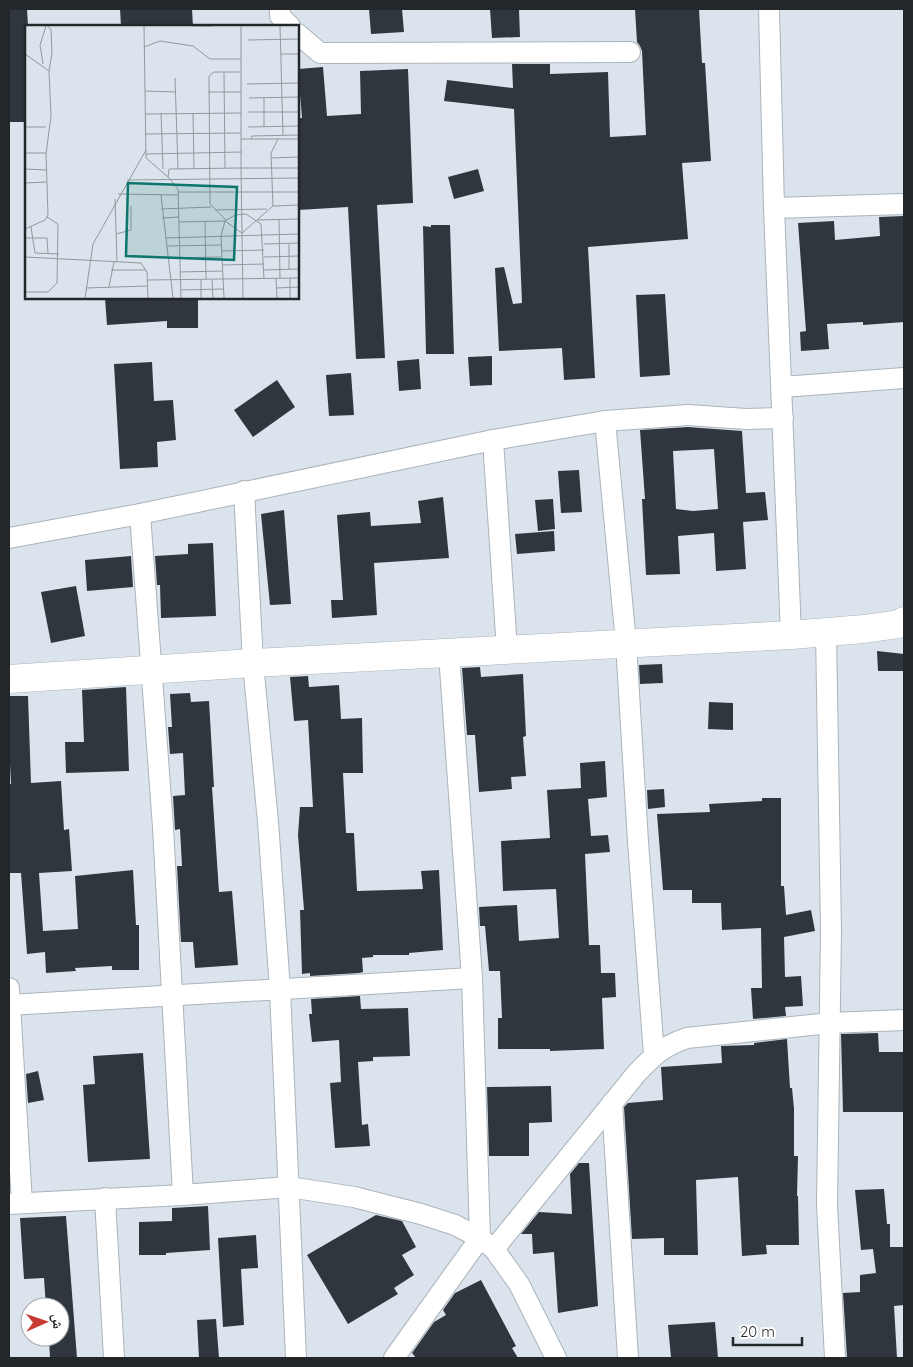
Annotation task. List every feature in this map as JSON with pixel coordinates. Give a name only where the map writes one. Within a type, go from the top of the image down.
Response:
[{"type":"main road","points":[[9,679],[253,663],[791,635],[864,629],[899,624],[904,621]]},
{"type":"street","points":[[769,9],[774,208],[791,635]]},
{"type":"street","points":[[299,35],[320,53]]},
{"type":"street","points":[[299,54],[630,52]]},
{"type":"street","points":[[774,208],[904,204]]},
{"type":"street","points":[[782,387],[904,378]]},
{"type":"street","points":[[9,538],[140,514],[493,440],[605,421],[688,415],[746,419],[783,418]]},
{"type":"street","points":[[605,421],[626,643],[638,842],[654,1055]]},
{"type":"street","points":[[493,440],[507,650]]},
{"type":"street","points":[[244,491],[253,663],[268,822],[280,990],[296,1358]]},
{"type":"street","points":[[140,514],[163,827],[183,1195]]},
{"type":"street","points":[[826,631],[831,931],[827,1205],[835,1358]]},
{"type":"street","points":[[449,654],[472,978],[487,1244]]},
{"type":"street","points":[[472,978],[171,996],[9,999],[15,1203],[183,1195],[289,1187],[354,1197],[421,1214],[455,1225],[487,1244],[520,1284],[556,1358]]},
{"type":"street","points":[[394,1358],[487,1244],[636,1074],[654,1055],[670,1044],[687,1038],[830,1023],[904,1020]]},
{"type":"street","points":[[612,1103],[628,1358]]},
{"type":"street","points":[[106,1198],[114,1358]]},
{"type":"building","points":[[9,9],[27,9],[28,25],[25,25],[25,122],[9,122]]},
{"type":"building","points":[[120,9],[192,9],[193,25],[121,25]]},
{"type":"building","points":[[369,9],[402,9],[404,32],[371,34]]},
{"type":"building","points":[[490,9],[519,9],[520,37],[492,38]]},
{"type":"building","points":[[635,9],[699,9],[702,63],[705,63],[711,161],[682,163],[688,239],[588,247],[595,378],[564,380],[562,348],[499,351],[495,268],[504,267],[513,304],[522,303],[514,109],[444,101],[447,80],[513,88],[512,64],[550,64],[550,74],[608,72],[610,137],[646,135],[642,51],[637,42]]},
{"type":"building","points":[[323,67],[327,116],[361,114],[360,71],[408,69],[413,203],[377,205],[385,358],[356,359],[348,207],[299,210],[299,118],[302,118],[299,69]]},
{"type":"building","points":[[478,169],[484,191],[454,199],[448,177]]},
{"type":"building","points":[[904,216],[904,322],[863,325],[863,322],[827,324],[829,349],[801,351],[800,332],[806,331],[798,223],[834,221],[835,240],[880,236],[879,217]]},
{"type":"building","points":[[431,225],[450,225],[454,354],[426,354],[423,226],[431,227]]},
{"type":"building","points":[[665,294],[670,375],[640,377],[636,295]]},
{"type":"building","points":[[105,299],[198,299],[198,328],[167,328],[167,321],[107,325]]},
{"type":"building","points":[[492,356],[492,385],[470,386],[468,357]]},
{"type":"building","points":[[419,359],[421,389],[399,391],[397,361]]},
{"type":"building","points":[[152,362],[154,401],[173,400],[176,440],[157,442],[158,467],[120,469],[114,364]]},
{"type":"building","points":[[351,373],[354,415],[329,416],[326,375]]},
{"type":"building","points":[[277,380],[295,407],[253,437],[234,410]]},
{"type":"building","points":[[688,427],[742,431],[746,493],[765,492],[768,520],[743,522],[746,569],[716,571],[714,533],[678,536],[680,574],[646,575],[642,499],[645,499],[640,430]],"holes":[[[714,449],[718,509],[693,511],[676,509],[673,451]]]},
{"type":"building","points":[[579,470],[582,512],[561,513],[558,471]]},
{"type":"building","points":[[443,497],[449,558],[374,563],[377,615],[332,618],[331,600],[343,600],[337,515],[370,512],[371,526],[421,523],[418,501]]},
{"type":"building","points":[[553,499],[555,529],[538,531],[535,500]]},
{"type":"building","points":[[284,510],[291,604],[270,605],[261,514]]},
{"type":"building","points":[[554,531],[555,551],[517,554],[515,534]]},
{"type":"building","points":[[213,543],[216,616],[161,618],[160,585],[157,585],[155,556],[188,554],[188,544]]},
{"type":"building","points":[[131,556],[133,587],[87,591],[85,560]]},
{"type":"building","points":[[76,586],[85,636],[51,643],[41,592]]},
{"type":"building","points":[[877,651],[904,654],[903,671],[878,671]]},
{"type":"building","points":[[662,664],[663,683],[640,684],[639,665]]},
{"type":"building","points":[[480,667],[481,677],[523,674],[526,736],[523,737],[526,776],[511,777],[512,789],[479,792],[475,735],[467,735],[462,668]]},
{"type":"building","points":[[308,676],[309,687],[339,685],[341,719],[362,718],[363,773],[343,773],[346,833],[354,833],[357,891],[423,889],[421,871],[439,870],[443,950],[409,953],[409,955],[373,955],[373,957],[362,958],[363,972],[359,973],[310,976],[310,973],[302,974],[300,910],[304,910],[298,835],[300,807],[313,807],[308,720],[294,721],[290,677]]},
{"type":"building","points":[[126,687],[129,771],[66,773],[65,742],[84,742],[82,690]]},
{"type":"building","points":[[190,693],[191,702],[209,701],[214,787],[212,787],[219,892],[232,891],[238,965],[195,968],[193,942],[181,942],[177,866],[182,866],[180,829],[175,830],[173,796],[185,795],[183,753],[170,754],[168,727],[172,727],[170,694]]},
{"type":"building","points":[[9,696],[28,696],[31,783],[61,781],[64,830],[69,829],[72,871],[39,873],[43,931],[78,929],[75,876],[133,870],[136,925],[139,925],[139,970],[112,970],[112,966],[75,968],[76,971],[46,973],[45,952],[27,954],[21,873],[9,873],[9,784],[11,784]]},
{"type":"building","points":[[709,702],[733,703],[733,730],[708,729]]},
{"type":"building","points":[[605,761],[607,797],[588,799],[591,836],[608,835],[610,852],[585,854],[589,945],[600,945],[601,973],[615,973],[616,997],[602,998],[604,1049],[550,1051],[550,1049],[498,1049],[498,1018],[502,1018],[500,971],[489,971],[485,926],[480,926],[479,907],[517,905],[519,941],[559,938],[556,889],[503,891],[501,841],[550,838],[547,790],[581,788],[580,763]]},
{"type":"building","points":[[664,789],[665,807],[648,809],[647,790]]},
{"type":"building","points":[[762,798],[781,798],[781,886],[784,886],[786,915],[811,910],[815,931],[784,937],[785,977],[801,976],[803,1006],[785,1007],[786,1016],[753,1019],[751,988],[762,988],[761,928],[722,930],[721,903],[692,903],[692,890],[663,890],[657,814],[710,812],[709,804],[762,801]]},
{"type":"building","points":[[360,996],[361,1009],[408,1008],[410,1056],[373,1057],[373,1061],[358,1062],[362,1125],[368,1124],[370,1146],[335,1148],[330,1083],[341,1082],[339,1040],[312,1042],[309,1014],[312,1014],[311,999]]},
{"type":"building","points":[[878,1033],[879,1052],[904,1052],[904,1112],[843,1112],[841,1034]]},
{"type":"building","points":[[787,1039],[790,1088],[792,1088],[794,1109],[794,1156],[798,1156],[799,1245],[766,1245],[767,1254],[742,1256],[738,1177],[696,1180],[698,1255],[664,1255],[664,1238],[632,1239],[624,1107],[628,1103],[663,1100],[661,1067],[722,1063],[721,1046],[754,1045],[754,1043]]},
{"type":"building","points":[[143,1053],[150,1159],[88,1162],[83,1085],[95,1084],[93,1056]]},
{"type":"building","points":[[38,1071],[44,1100],[28,1103],[26,1074]]},
{"type":"building","points":[[551,1086],[552,1122],[529,1123],[529,1156],[489,1156],[487,1087]]},
{"type":"building","points":[[579,1163],[589,1163],[598,1306],[558,1313],[554,1252],[533,1254],[532,1234],[521,1234],[539,1212],[572,1214],[570,1174]]},
{"type":"building","points":[[884,1189],[887,1224],[890,1224],[890,1247],[904,1247],[904,1305],[894,1306],[897,1358],[847,1358],[843,1293],[860,1292],[860,1275],[876,1273],[873,1249],[861,1250],[855,1190]]},
{"type":"building","points":[[208,1206],[210,1250],[166,1253],[166,1255],[139,1255],[139,1222],[172,1221],[172,1208]]},
{"type":"building","points":[[376,1215],[402,1221],[416,1247],[402,1255],[414,1275],[394,1288],[398,1294],[348,1324],[307,1255]]},
{"type":"building","points":[[66,1216],[77,1358],[50,1358],[49,1347],[70,1347],[70,1297],[45,1297],[44,1278],[24,1279],[20,1218]]},
{"type":"building","points":[[256,1235],[258,1268],[241,1269],[244,1325],[223,1327],[218,1238]]},
{"type":"building","points":[[481,1280],[516,1346],[512,1348],[518,1358],[416,1358],[412,1353],[434,1322],[446,1315],[443,1310],[455,1293]]},
{"type":"building","points":[[216,1319],[219,1358],[199,1358],[197,1320]]},
{"type":"building","points":[[715,1322],[718,1358],[671,1358],[668,1325]]}]
